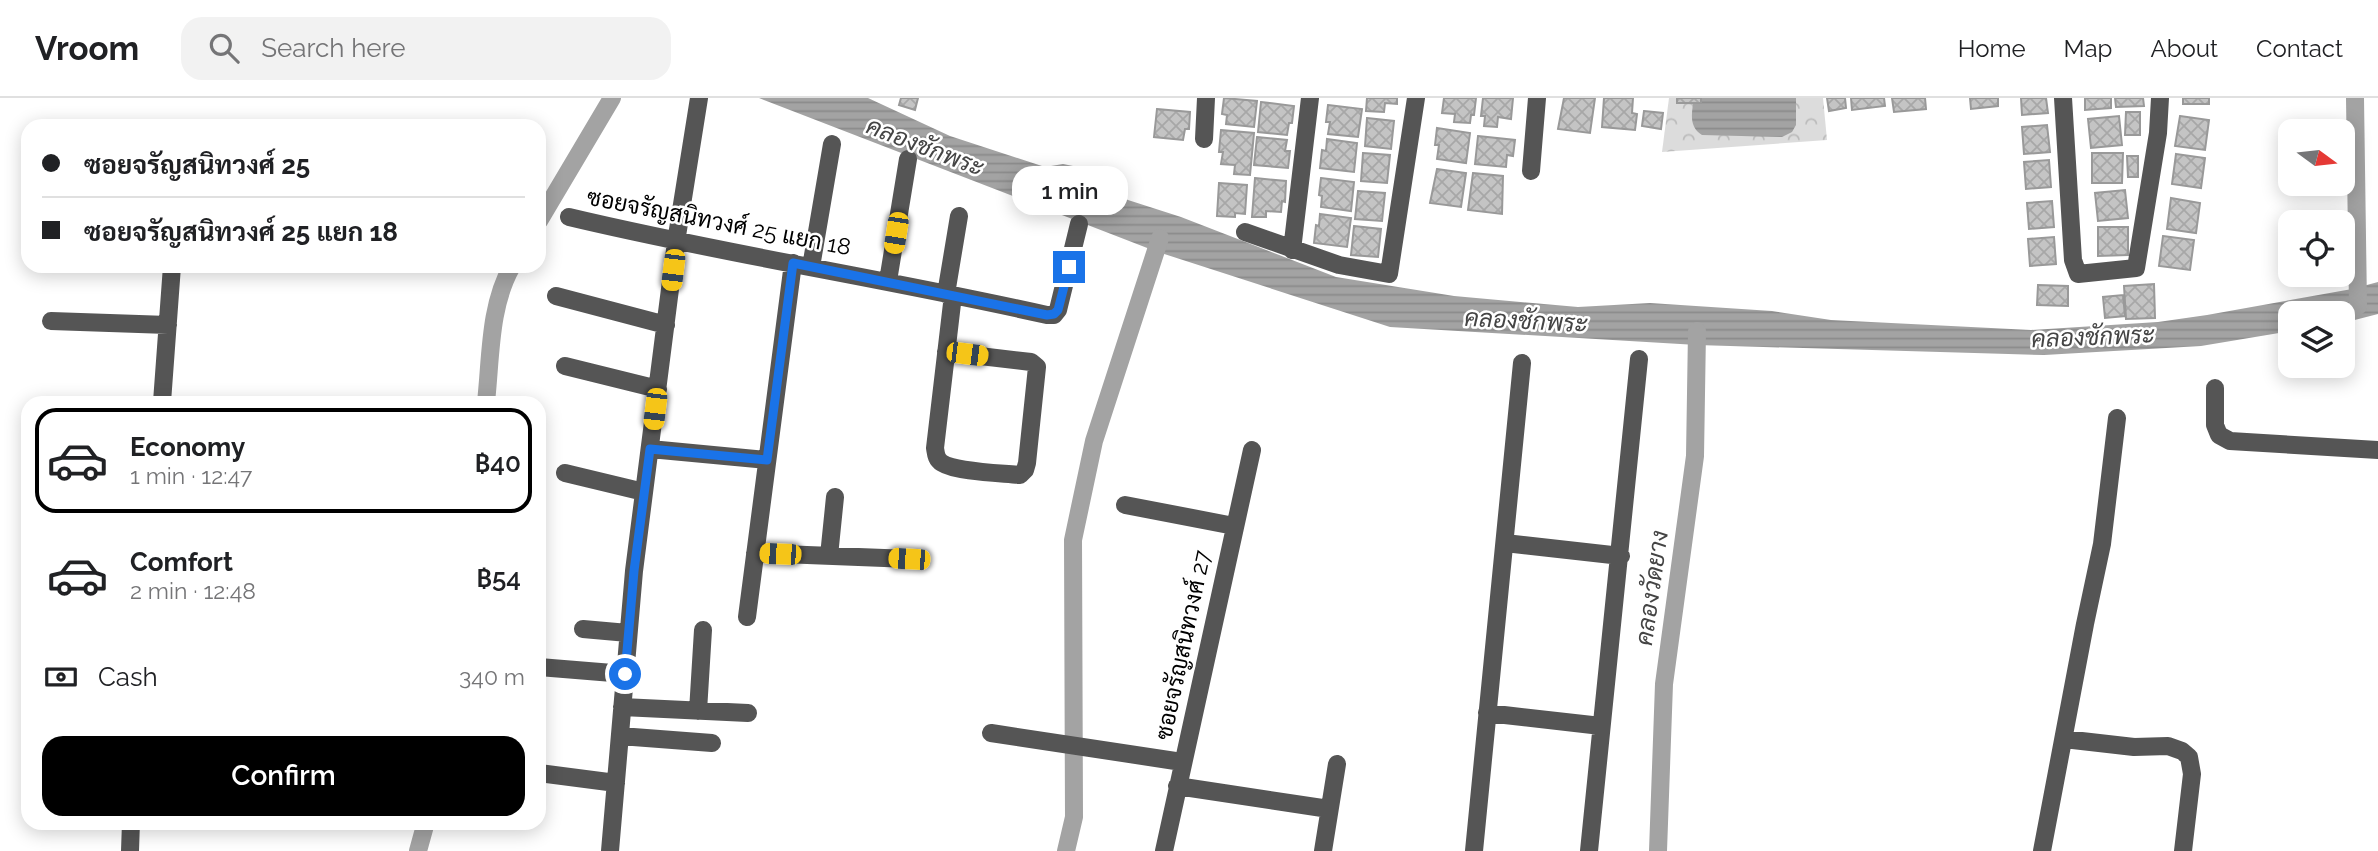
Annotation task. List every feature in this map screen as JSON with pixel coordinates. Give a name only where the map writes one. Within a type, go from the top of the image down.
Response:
[{"type":"street","points":[[610,851],[628,633],[644,492],[676,242],[699,98]]},
{"type":"street","points":[[1204,139],[1206,98]]},
{"type":"street","points":[[1292,250],[1310,98]]},
{"type":"street","points":[[1245,232],[1339,265],[1389,274],[1416,98]]},
{"type":"street","points":[[1531,171],[1537,98]]},
{"type":"street","points":[[2063,98],[2073,260],[2078,274],[2136,268],[2158,133],[2160,98]]},
{"type":"street","points":[[747,617],[767,460],[802,265],[832,144]]},
{"type":"street","points":[[888,281],[908,159]]},
{"type":"street","points":[[946,352],[1031,362],[1037,367],[1027,463],[1020,475],[974,471],[943,464],[937,457],[935,448],[946,352],[949,294],[959,216]]},
{"type":"street","name":"ซอยจรัญสนิทวงศ์ 25 แยก 18","points":[[569,217],[676,242],[888,281],[1047,315],[1058,310],[1079,224]]},
{"type":"street","points":[[162,396],[172,273]]},
{"type":"street","points":[[556,296],[666,324]]},
{"type":"street","points":[[51,321],[168,325]]},
{"type":"street","points":[[1588,851],[1621,556],[1639,359]]},
{"type":"street","points":[[1474,851],[1522,363]]},
{"type":"street","points":[[565,366],[657,389]]},
{"type":"street","points":[[2215,388],[2215,425],[2219,435],[2230,441],[2378,450]]},
{"type":"street","points":[[2042,851],[2102,544],[2117,418]]},
{"type":"street","points":[[650,449],[767,460]]},
{"type":"street","name":"ซอยจรัญสนิทวงศ์ 27","points":[[1164,851],[1252,450]]},
{"type":"street","points":[[565,473],[644,492]]},
{"type":"street","points":[[829,556],[835,497]]},
{"type":"street","points":[[1125,505],[1234,526]]},
{"type":"street","points":[[1505,543],[1621,556]]},
{"type":"street","points":[[755,552],[909,559]]},
{"type":"street","points":[[583,629],[628,633]]},
{"type":"street","points":[[698,711],[704,630]]},
{"type":"street","points":[[546,668],[625,674]]},
{"type":"street","points":[[622,707],[748,713]]},
{"type":"street","points":[[1487,713],[1601,726]]},
{"type":"street","points":[[991,733],[1182,762]]},
{"type":"street","points":[[620,736],[712,743]]},
{"type":"street","points":[[2064,740],[2134,747],[2168,746],[2189,757],[2192,774],[2183,851]]},
{"type":"street","points":[[1323,851],[1337,764]]},
{"type":"street","points":[[546,774],[616,783]]},
{"type":"street","points":[[1177,786],[1329,809]]},
{"type":"street","points":[[130,851],[131,830]]},
{"type":"green space","points":[[1669,98],[1823,98],[1827,140],[1662,152]]},
{"type":"water","name":"คลองชักพระ","points":[[759,98],[868,98],[950,136],[1045,167],[1063,164],[1073,166],[1091,184],[1128,200],[1181,217],[1336,277],[1454,296],[1578,307],[1650,303],[1772,311],[1831,320],[2031,330],[2158,322],[2278,302],[2278,333],[2201,346],[2044,355],[1697,345],[1390,327],[1155,251]]},
{"type":"water","points":[[1694,98],[1796,98],[1796,125],[1792,132],[1782,137],[1702,135],[1693,123]]},
{"type":"water","points":[[2378,282],[2378,314],[2355,320],[2355,301],[2285,301]]},
{"type":"building","points":[[901,98],[918,98],[915,110],[899,105]]},
{"type":"building","points":[[1224,98],[1257,101],[1254,127],[1226,124],[1227,115],[1222,114]]},
{"type":"building","points":[[1367,98],[1397,98],[1397,104],[1385,103],[1384,112],[1366,111]]},
{"type":"building","points":[[1444,98],[1476,98],[1470,123],[1454,122],[1455,114],[1442,113]]},
{"type":"building","points":[[1483,98],[1513,98],[1511,119],[1498,117],[1497,127],[1484,126],[1485,116],[1481,116]]},
{"type":"building","points":[[1564,98],[1595,98],[1590,133],[1558,129]]},
{"type":"building","points":[[1604,98],[1633,98],[1632,113],[1637,114],[1635,130],[1602,127]]},
{"type":"building","points":[[1677,98],[1701,98],[1701,103],[1677,103]]},
{"type":"building","points":[[1827,98],[1845,98],[1846,108],[1829,111]]},
{"type":"building","points":[[1851,98],[1884,98],[1885,106],[1852,110]]},
{"type":"building","points":[[1892,98],[1925,98],[1926,109],[1894,112]]},
{"type":"building","points":[[1970,98],[1998,98],[1998,106],[1971,109]]},
{"type":"building","points":[[2021,98],[2046,98],[2048,113],[2022,115]]},
{"type":"building","points":[[2085,98],[2111,98],[2111,108],[2085,110]]},
{"type":"building","points":[[2115,98],[2143,98],[2144,106],[2116,107]]},
{"type":"building","points":[[2183,98],[2209,98],[2209,104],[2183,104]]},
{"type":"building","points":[[1261,102],[1294,106],[1287,135],[1258,132]]},
{"type":"building","points":[[1328,105],[1362,109],[1358,137],[1328,134]]},
{"type":"building","points":[[1157,109],[1190,112],[1189,129],[1185,129],[1183,140],[1154,137]]},
{"type":"building","points":[[1644,111],[1663,113],[1661,129],[1642,126]]},
{"type":"building","points":[[2126,112],[2140,112],[2140,135],[2125,135]]},
{"type":"building","points":[[2119,116],[2122,145],[2091,148],[2088,119]]},
{"type":"building","points":[[2180,116],[2209,120],[2205,150],[2175,146]]},
{"type":"building","points":[[1367,118],[1394,121],[1391,149],[1365,146]]},
{"type":"building","points":[[2047,125],[2050,152],[2024,154],[2022,127]]},
{"type":"building","points":[[1437,128],[1470,133],[1466,163],[1437,159]]},
{"type":"building","points":[[1221,130],[1254,133],[1250,175],[1234,174],[1235,165],[1221,164]]},
{"type":"building","points":[[1478,136],[1515,140],[1513,156],[1507,155],[1506,167],[1475,164]]},
{"type":"building","points":[[1257,137],[1287,140],[1285,151],[1290,151],[1288,168],[1254,165]]},
{"type":"building","points":[[1327,139],[1357,143],[1354,172],[1320,168],[1322,150],[1326,151]]},
{"type":"building","points":[[1363,153],[1390,155],[1387,183],[1361,181]]},
{"type":"building","points":[[2092,153],[2123,153],[2122,183],[2092,183]]},
{"type":"building","points":[[2176,154],[2205,158],[2201,188],[2172,184]]},
{"type":"building","points":[[2127,156],[2138,156],[2138,177],[2128,177]]},
{"type":"building","points":[[2049,160],[2051,187],[2026,189],[2024,162]]},
{"type":"building","points":[[1437,169],[1466,173],[1461,207],[1430,203]]},
{"type":"building","points":[[1473,173],[1503,176],[1502,214],[1468,210]]},
{"type":"building","points":[[1255,178],[1286,181],[1285,202],[1282,201],[1281,212],[1266,211],[1266,217],[1252,217]]},
{"type":"building","points":[[1321,178],[1354,182],[1351,211],[1321,207]]},
{"type":"building","points":[[1219,183],[1247,185],[1245,214],[1235,213],[1235,217],[1217,216]]},
{"type":"building","points":[[2125,190],[2128,218],[2098,221],[2095,193]]},
{"type":"building","points":[[1358,191],[1385,193],[1382,221],[1355,219]]},
{"type":"building","points":[[2171,198],[2200,203],[2196,233],[2167,229]]},
{"type":"building","points":[[2052,201],[2054,227],[2029,229],[2027,203]]},
{"type":"building","points":[[1320,214],[1351,218],[1347,247],[1314,243]]},
{"type":"building","points":[[1354,226],[1381,229],[1378,257],[1351,255]]},
{"type":"building","points":[[2098,227],[2128,227],[2128,255],[2098,256]]},
{"type":"building","points":[[2163,236],[2194,240],[2190,270],[2159,266]]},
{"type":"building","points":[[2054,237],[2056,264],[2030,266],[2028,239]]},
{"type":"building","points":[[2154,284],[2155,318],[2126,319],[2124,286]]},
{"type":"building","points":[[2038,285],[2068,286],[2068,306],[2037,305]]},
{"type":"building","points":[[2123,295],[2125,316],[2105,318],[2103,297]]},
{"type":"waterway","points":[[546,209],[612,98]]},
{"type":"waterway","points":[[2355,98],[2358,306]]},
{"type":"waterway","points":[[1066,851],[1074,817],[1073,540],[1094,441],[1160,238]]},
{"type":"waterway","points":[[486,396],[495,315],[508,273]]},
{"type":"waterway","name":"คลองวัดยาง","points":[[1658,851],[1664,684],[1695,456],[1697,331]]},
{"type":"waterway","points":[[418,851],[424,830]]},
{"type":"route","points":[[625,674],[634,571],[650,449],[767,460],[793,263],[1047,315],[1058,310],[1069,267]]}]
